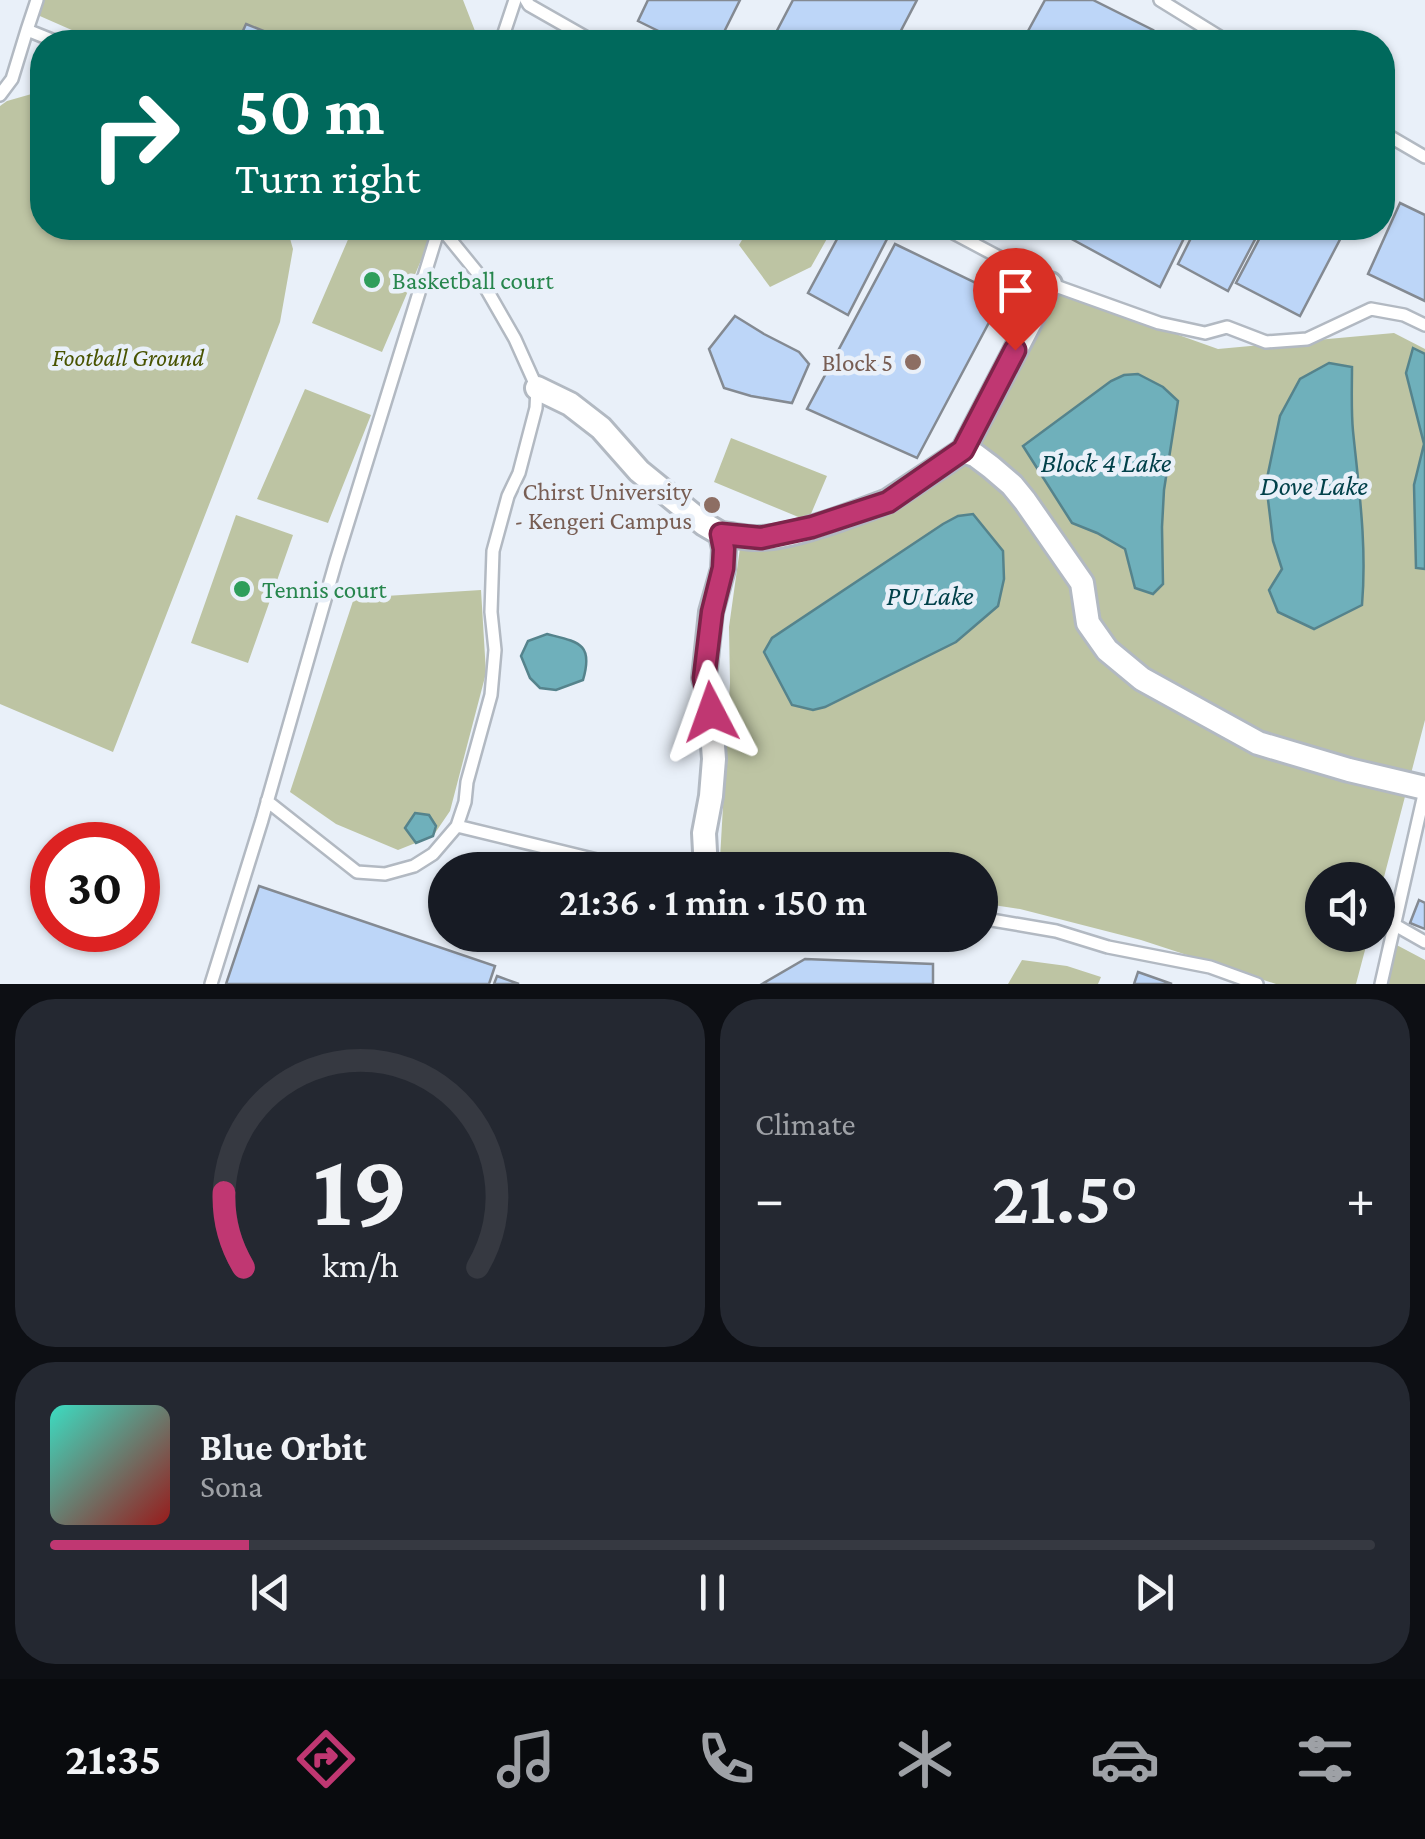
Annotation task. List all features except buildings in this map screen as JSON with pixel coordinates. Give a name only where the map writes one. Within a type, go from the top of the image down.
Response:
[{"type":"street","points":[[537,388],[570,404],[601,428],[639,471],[704,524],[721,534],[761,538],[812,527],[888,502],[963,450],[1050,284]]},
{"type":"street","points":[[963,450],[1012,484],[1082,582],[1088,624],[1106,650],[1142,679],[1258,743],[1425,789]]},
{"type":"street","points":[[705,852],[714,760],[709,693],[704,678],[712,612],[723,568],[721,534]]},
{"type":"lane","points":[[0,95],[12,79],[37,0]]},
{"type":"lane","points":[[505,30],[514,0]]},
{"type":"lane","points":[[526,0],[573,30]]},
{"type":"lane","points":[[1160,0],[1209,30]]},
{"type":"lane","points":[[1395,140],[1425,157]]},
{"type":"lane","points":[[210,984],[436,240]]},
{"type":"lane","points":[[267,801],[357,872],[386,874],[414,866],[433,854],[457,826],[491,695],[496,650],[491,612],[493,551],[508,496],[519,473],[536,408],[537,388],[515,338],[476,271],[450,240]]},
{"type":"lane","points":[[967,240],[1050,284],[1160,323],[1205,333],[1227,327],[1266,342],[1307,339],[1371,309],[1404,315],[1425,325]]},
{"type":"lane","points":[[1381,984],[1425,789]]},
{"type":"lane","points":[[457,826],[564,852]]},
{"type":"lane","points":[[998,921],[1210,967],[1258,984]]},
{"type":"lane","points":[[1396,925],[1425,942]]},
{"type":"green space","points":[[37,0],[463,0],[475,30],[72,30],[33,13]]},
{"type":"green space","name":"Football Ground","points":[[30,94],[30,240],[290,240],[293,249],[280,322],[113,752],[0,704],[0,106]]},
{"type":"green space","name":"Basketball court","points":[[348,240],[430,240],[382,352],[312,323]]},
{"type":"green space","points":[[742,240],[826,240],[811,267],[770,287],[739,245]]},
{"type":"green space","points":[[1052,290],[1218,349],[1394,333],[1425,349],[1425,720],[1388,862],[1305,862],[1305,952],[1364,952],[1356,984],[1276,984],[1141,940],[998,906],[998,852],[720,852],[730,683],[729,627],[740,548],[883,512],[975,439]]},
{"type":"green space","points":[[305,389],[371,415],[328,523],[257,499]]},
{"type":"green space","points":[[731,438],[827,476],[808,521],[714,482]]},
{"type":"green space","name":"Tennis court","points":[[236,515],[293,535],[248,663],[191,643]]},
{"type":"green space","points":[[481,590],[486,673],[450,811],[433,836],[398,850],[336,824],[290,792],[354,598]]},
{"type":"green space","points":[[1395,944],[1425,960],[1425,984],[1378,984],[1388,952],[1395,952]]},
{"type":"green space","points":[[1022,960],[1067,966],[1101,977],[1098,984],[1008,984]]},
{"type":"water","points":[[1413,348],[1425,354],[1425,569],[1416,568],[1414,485],[1424,444],[1406,373]]},
{"type":"water","name":"Dove Lake","points":[[1329,363],[1352,367],[1352,423],[1364,561],[1362,605],[1314,629],[1278,612],[1269,590],[1282,569],[1273,541],[1266,483],[1280,416],[1300,379]]},
{"type":"water","name":"Block 4 Lake","points":[[1138,374],[1163,387],[1178,401],[1164,490],[1163,584],[1153,594],[1135,588],[1125,549],[1072,523],[1023,446],[1111,381]]},
{"type":"water","name":"PU Lake","points":[[973,514],[1003,551],[1004,579],[998,606],[956,642],[825,707],[813,710],[792,705],[764,652],[772,638],[943,524]]},
{"type":"water","points":[[547,634],[575,642],[585,651],[583,680],[556,690],[540,688],[530,678],[521,656],[528,641]]},
{"type":"water","points":[[415,813],[429,815],[436,826],[433,836],[416,843],[405,828]]},
{"type":"place","name":"Basketball court","points":[[372,280]]},
{"type":"place","name":"Block 5","points":[[913,362]]},
{"type":"place","name":"Chirst University - Kengeri Campus","points":[[712,505]]},
{"type":"place","name":"Tennis court","points":[[242,589]]},
{"type":"route","points":[[711,712],[704,678],[712,612],[723,568],[721,534],[761,538],[812,527],[888,502],[963,450],[1015,350]]}]
